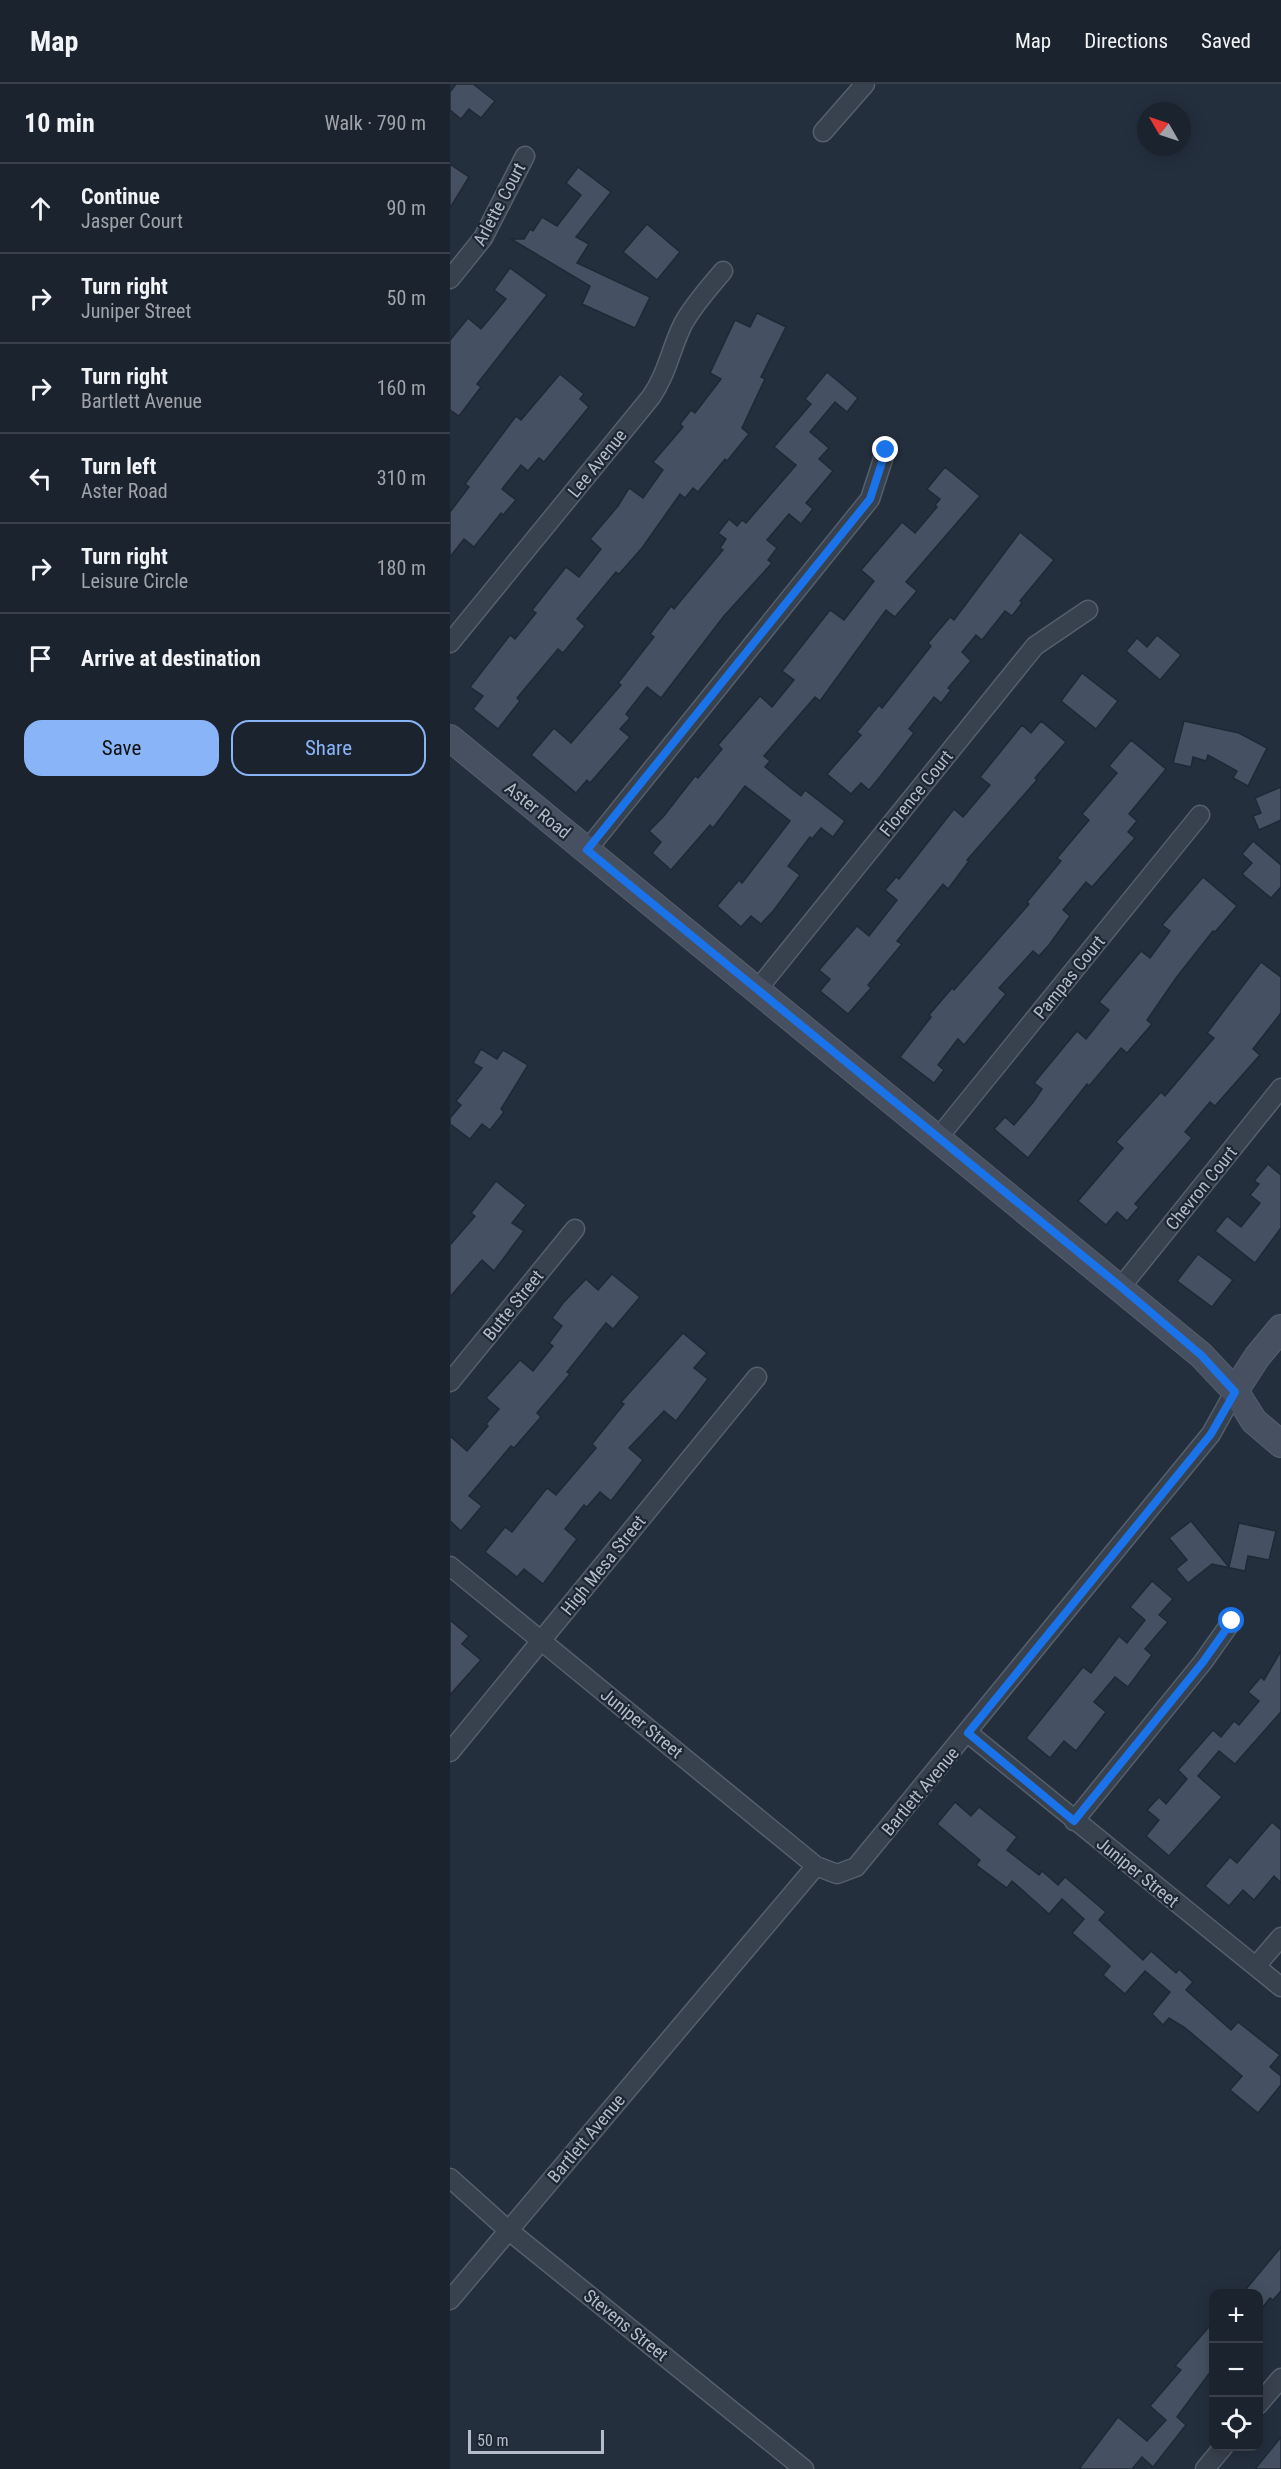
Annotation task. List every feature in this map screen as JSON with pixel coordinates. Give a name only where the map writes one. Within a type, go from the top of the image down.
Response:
[{"type":"main road","name":"Aster Road","points":[[450,738],[1121,1287],[1201,1355],[1235,1392],[1254,1421],[1281,1444]]},
{"type":"main road","name":"Bartlett Avenue","points":[[1235,1392],[1257,1356],[1281,1328]]},
{"type":"street","points":[[823,132],[865,84]]},
{"type":"street","name":"Arlette Court","points":[[450,279],[483,238],[525,156]]},
{"type":"street","name":"Lee Avenue","points":[[450,643],[651,397],[662,381],[682,325],[696,303],[723,270]]},
{"type":"street","points":[[587,850],[870,499],[886,450]]},
{"type":"street","name":"Florence Court","points":[[757,990],[1035,646],[1088,610]]},
{"type":"street","name":"Pampas Court","points":[[938,1138],[1200,816]]},
{"type":"street","name":"Chevron Court","points":[[1121,1287],[1281,1088]]},
{"type":"street","name":"Butte Street","points":[[450,1382],[575,1229]]},
{"type":"street","name":"High Mesa Street","points":[[450,1752],[757,1377]]},
{"type":"street","name":"Bartlett Avenue","points":[[837,1874],[856,1867],[968,1733],[1211,1434],[1235,1392]]},
{"type":"street","name":"Juniper Street","points":[[450,1566],[816,1866],[837,1874]]},
{"type":"street","points":[[1074,1821],[1203,1662],[1232,1621]]},
{"type":"street","name":"Juniper Street","points":[[968,1733],[1281,1987]]},
{"type":"street","name":"Bartlett Avenue","points":[[450,2300],[816,1866]]},
{"type":"street","points":[[1256,1966],[1281,1936]]},
{"type":"street","name":"Stevens Street","points":[[450,2178],[508,2230],[804,2469]]},
{"type":"street","points":[[1263,2399],[1281,2378]]},
{"type":"street","points":[[1205,2469],[1220,2451]]},
{"type":"building","points":[[456,84],[473,84],[495,101],[481,118],[469,109],[461,119],[450,110],[450,92]]},
{"type":"building","points":[[450,164],[469,177],[450,208]]},
{"type":"building","points":[[578,167],[611,192],[576,237],[589,244],[577,263],[650,297],[635,328],[582,304],[590,286],[511,239],[524,239],[530,229],[533,231],[542,217],[557,226],[581,195],[566,183]]},
{"type":"building","points":[[647,224],[680,252],[657,280],[623,252]]},
{"type":"building","points":[[510,268],[547,295],[477,384],[481,387],[459,416],[450,410],[450,340],[468,318],[481,329],[506,299],[494,290]]},
{"type":"building","points":[[757,313],[786,327],[761,377],[765,379],[742,428],[749,434],[698,492],[693,488],[685,498],[680,494],[642,548],[619,574],[616,572],[577,619],[585,626],[563,653],[558,649],[517,698],[520,701],[498,729],[473,709],[483,696],[470,687],[510,635],[515,639],[536,613],[532,610],[566,567],[579,577],[601,549],[590,539],[618,506],[629,488],[643,498],[663,470],[653,462],[683,427],[680,424],[691,410],[695,413],[721,379],[710,373],[735,320],[750,327]]},
{"type":"building","points":[[827,372],[858,398],[847,412],[835,402],[810,432],[829,448],[819,459],[833,471],[806,503],[813,509],[801,524],[789,514],[767,540],[777,548],[768,560],[772,563],[724,616],[661,698],[647,687],[626,714],[630,718],[620,729],[630,737],[590,783],[587,780],[576,793],[531,755],[554,728],[571,743],[621,685],[618,683],[654,637],[650,634],[671,606],[674,609],[723,550],[720,548],[726,539],[718,533],[729,519],[737,526],[742,520],[746,523],[796,465],[774,447],[811,404],[805,399]]},
{"type":"building","points":[[560,374],[584,394],[580,399],[589,407],[544,462],[539,458],[528,471],[521,465],[502,489],[516,500],[503,515],[501,513],[474,547],[464,539],[450,557],[450,512],[469,487],[465,484],[516,416],[521,420]]},
{"type":"building","points":[[945,467],[980,496],[906,582],[917,591],[895,617],[886,610],[820,701],[815,697],[764,756],[770,761],[765,767],[792,789],[801,796],[805,790],[845,821],[833,837],[821,828],[812,839],[810,837],[788,866],[800,875],[774,910],[761,924],[751,916],[741,927],[717,906],[739,880],[742,883],[790,821],[745,786],[713,828],[710,825],[671,870],[652,853],[661,842],[649,831],[695,776],[698,778],[722,749],[718,745],[760,696],[772,707],[794,680],[782,671],[830,610],[844,620],[874,581],[861,570],[902,522],[915,533],[937,507],[935,505],[940,499],[927,489]]},
{"type":"building","points":[[1020,532],[1054,560],[1020,601],[1022,603],[1012,616],[1005,611],[982,640],[976,635],[962,652],[971,661],[948,688],[951,690],[941,703],[934,697],[909,729],[914,733],[869,790],[861,783],[851,794],[827,774],[861,735],[857,732],[879,705],[882,708],[931,646],[928,643],[950,617],[954,620]]},
{"type":"building","points":[[1157,635],[1181,655],[1160,680],[1126,651],[1137,638],[1147,647]]},
{"type":"building","points":[[1082,673],[1118,701],[1096,729],[1061,701]]},
{"type":"building","points":[[1041,721],[1066,742],[1035,778],[1037,780],[967,860],[969,861],[948,889],[943,884],[897,941],[902,944],[868,985],[871,988],[848,1014],[820,991],[830,979],[819,970],[857,926],[869,936],[897,900],[885,890],[896,877],[899,879],[954,809],[963,817],[990,785],[980,777],[1022,725],[1031,733]]},
{"type":"building","points":[[1184,721],[1239,733],[1267,748],[1248,786],[1233,778],[1237,771],[1208,755],[1206,761],[1193,757],[1191,767],[1173,763]]},
{"type":"building","points":[[1131,740],[1166,769],[1129,814],[1137,821],[1128,832],[1135,838],[1092,887],[1086,882],[1063,910],[1070,916],[1049,945],[1039,956],[1033,951],[999,988],[1006,994],[964,1045],[958,1039],[938,1065],[944,1070],[934,1083],[900,1057],[931,1017],[929,1015],[952,988],[954,990],[1029,904],[1027,902],[1061,861],[1057,858],[1089,820],[1082,814],[1117,773],[1109,766]]},
{"type":"building","points":[[1281,787],[1281,820],[1259,830],[1253,816],[1261,813],[1255,798]]},
{"type":"building","points":[[1253,841],[1281,865],[1281,887],[1271,898],[1242,874],[1252,863],[1242,854]]},
{"type":"building","points":[[1203,877],[1237,906],[1215,932],[1213,931],[1176,978],[1147,1020],[1152,1024],[1127,1053],[1121,1048],[1089,1086],[1087,1084],[1028,1158],[994,1129],[1005,1117],[1014,1125],[1042,1089],[1034,1083],[1077,1031],[1086,1039],[1109,1010],[1099,1002],[1141,951],[1150,958],[1170,931],[1162,925]]},
{"type":"building","points":[[1261,962],[1281,977],[1281,1013],[1253,1049],[1260,1055],[1215,1106],[1210,1102],[1185,1132],[1192,1138],[1135,1204],[1139,1207],[1127,1221],[1117,1212],[1106,1225],[1078,1201],[1123,1148],[1116,1142],[1161,1092],[1165,1096],[1214,1038],[1207,1033]]},
{"type":"building","points":[[481,1049],[497,1059],[503,1050],[528,1065],[501,1109],[504,1112],[490,1130],[482,1124],[470,1139],[450,1124],[450,1118],[461,1105],[456,1101],[482,1068],[473,1063]]},
{"type":"building","points":[[1268,1164],[1281,1175],[1281,1228],[1255,1263],[1215,1231],[1227,1216],[1241,1227],[1260,1203],[1250,1195],[1259,1184],[1254,1181]]},
{"type":"building","points":[[496,1181],[526,1205],[512,1223],[524,1231],[494,1271],[482,1260],[450,1297],[450,1245],[475,1216],[471,1213]]},
{"type":"building","points":[[1198,1254],[1233,1280],[1212,1307],[1177,1281]]},
{"type":"building","points":[[612,1274],[640,1297],[613,1329],[606,1323],[567,1372],[570,1374],[537,1413],[541,1417],[514,1448],[511,1446],[469,1496],[482,1506],[461,1531],[450,1521],[450,1436],[467,1451],[499,1409],[486,1398],[520,1360],[533,1371],[553,1346],[549,1343],[562,1326],[552,1318],[563,1303],[586,1279],[598,1290]]},
{"type":"building","points":[[683,1333],[707,1353],[694,1368],[708,1379],[676,1421],[664,1411],[629,1448],[643,1460],[611,1501],[600,1492],[587,1507],[584,1505],[565,1529],[577,1539],[543,1584],[524,1569],[517,1577],[485,1552],[505,1527],[512,1532],[547,1488],[556,1495],[596,1448],[592,1444],[624,1404],[621,1402]]},
{"type":"building","points":[[1191,1521],[1229,1567],[1239,1523],[1276,1531],[1269,1560],[1248,1556],[1245,1571],[1212,1564],[1188,1583],[1176,1569],[1187,1560],[1169,1538]]},
{"type":"building","points":[[1152,1581],[1173,1599],[1159,1615],[1168,1622],[1145,1649],[1152,1655],[1128,1687],[1115,1677],[1094,1702],[1106,1712],[1076,1751],[1064,1741],[1050,1758],[1026,1738],[1083,1667],[1091,1673],[1119,1636],[1127,1643],[1145,1620],[1130,1607]]},
{"type":"building","points":[[450,1620],[469,1636],[462,1644],[481,1660],[450,1695]]},
{"type":"building","points":[[1281,1651],[1281,1712],[1235,1764],[1219,1751],[1198,1776],[1222,1797],[1169,1856],[1146,1836],[1159,1820],[1147,1810],[1159,1797],[1166,1804],[1187,1779],[1178,1770],[1213,1730],[1221,1737],[1234,1721],[1239,1725],[1259,1701],[1248,1692],[1261,1677],[1264,1680]]},
{"type":"building","points":[[955,1802],[971,1816],[979,1807],[1017,1837],[1007,1850],[1039,1875],[1042,1871],[1058,1885],[1065,1877],[1106,1912],[1099,1920],[1143,1960],[1151,1951],[1176,1973],[1179,1969],[1193,1982],[1186,1990],[1231,2030],[1238,2022],[1280,2055],[1270,2067],[1281,2076],[1281,2085],[1258,2113],[1230,2090],[1242,2076],[1184,2027],[1169,2018],[1163,2025],[1152,2014],[1170,1992],[1145,1971],[1125,1994],[1103,1975],[1110,1966],[1072,1933],[1084,1919],[1062,1899],[1049,1914],[1012,1881],[1007,1888],[976,1865],[980,1860],[937,1824]]},
{"type":"building","points":[[1272,1822],[1281,1830],[1281,1883],[1274,1876],[1254,1900],[1243,1890],[1229,1906],[1205,1886],[1230,1857],[1237,1863]]},
{"type":"building","points":[[1281,2247],[1281,2291],[1273,2300],[1270,2298],[1263,2307],[1263,2289],[1246,2289]]},
{"type":"building","points":[[1209,2327],[1209,2374],[1177,2417],[1186,2425],[1153,2467],[1142,2457],[1132,2469],[1079,2469],[1118,2417],[1147,2441],[1166,2420],[1150,2406],[1181,2370],[1175,2366]]},
{"type":"building","points":[[1281,2437],[1281,2469],[1255,2469]]},
{"type":"route","points":[[886,450],[870,499],[587,850],[1121,1287],[1201,1355],[1235,1392],[1211,1434],[968,1733],[1074,1821],[1203,1662],[1232,1621]]}]
